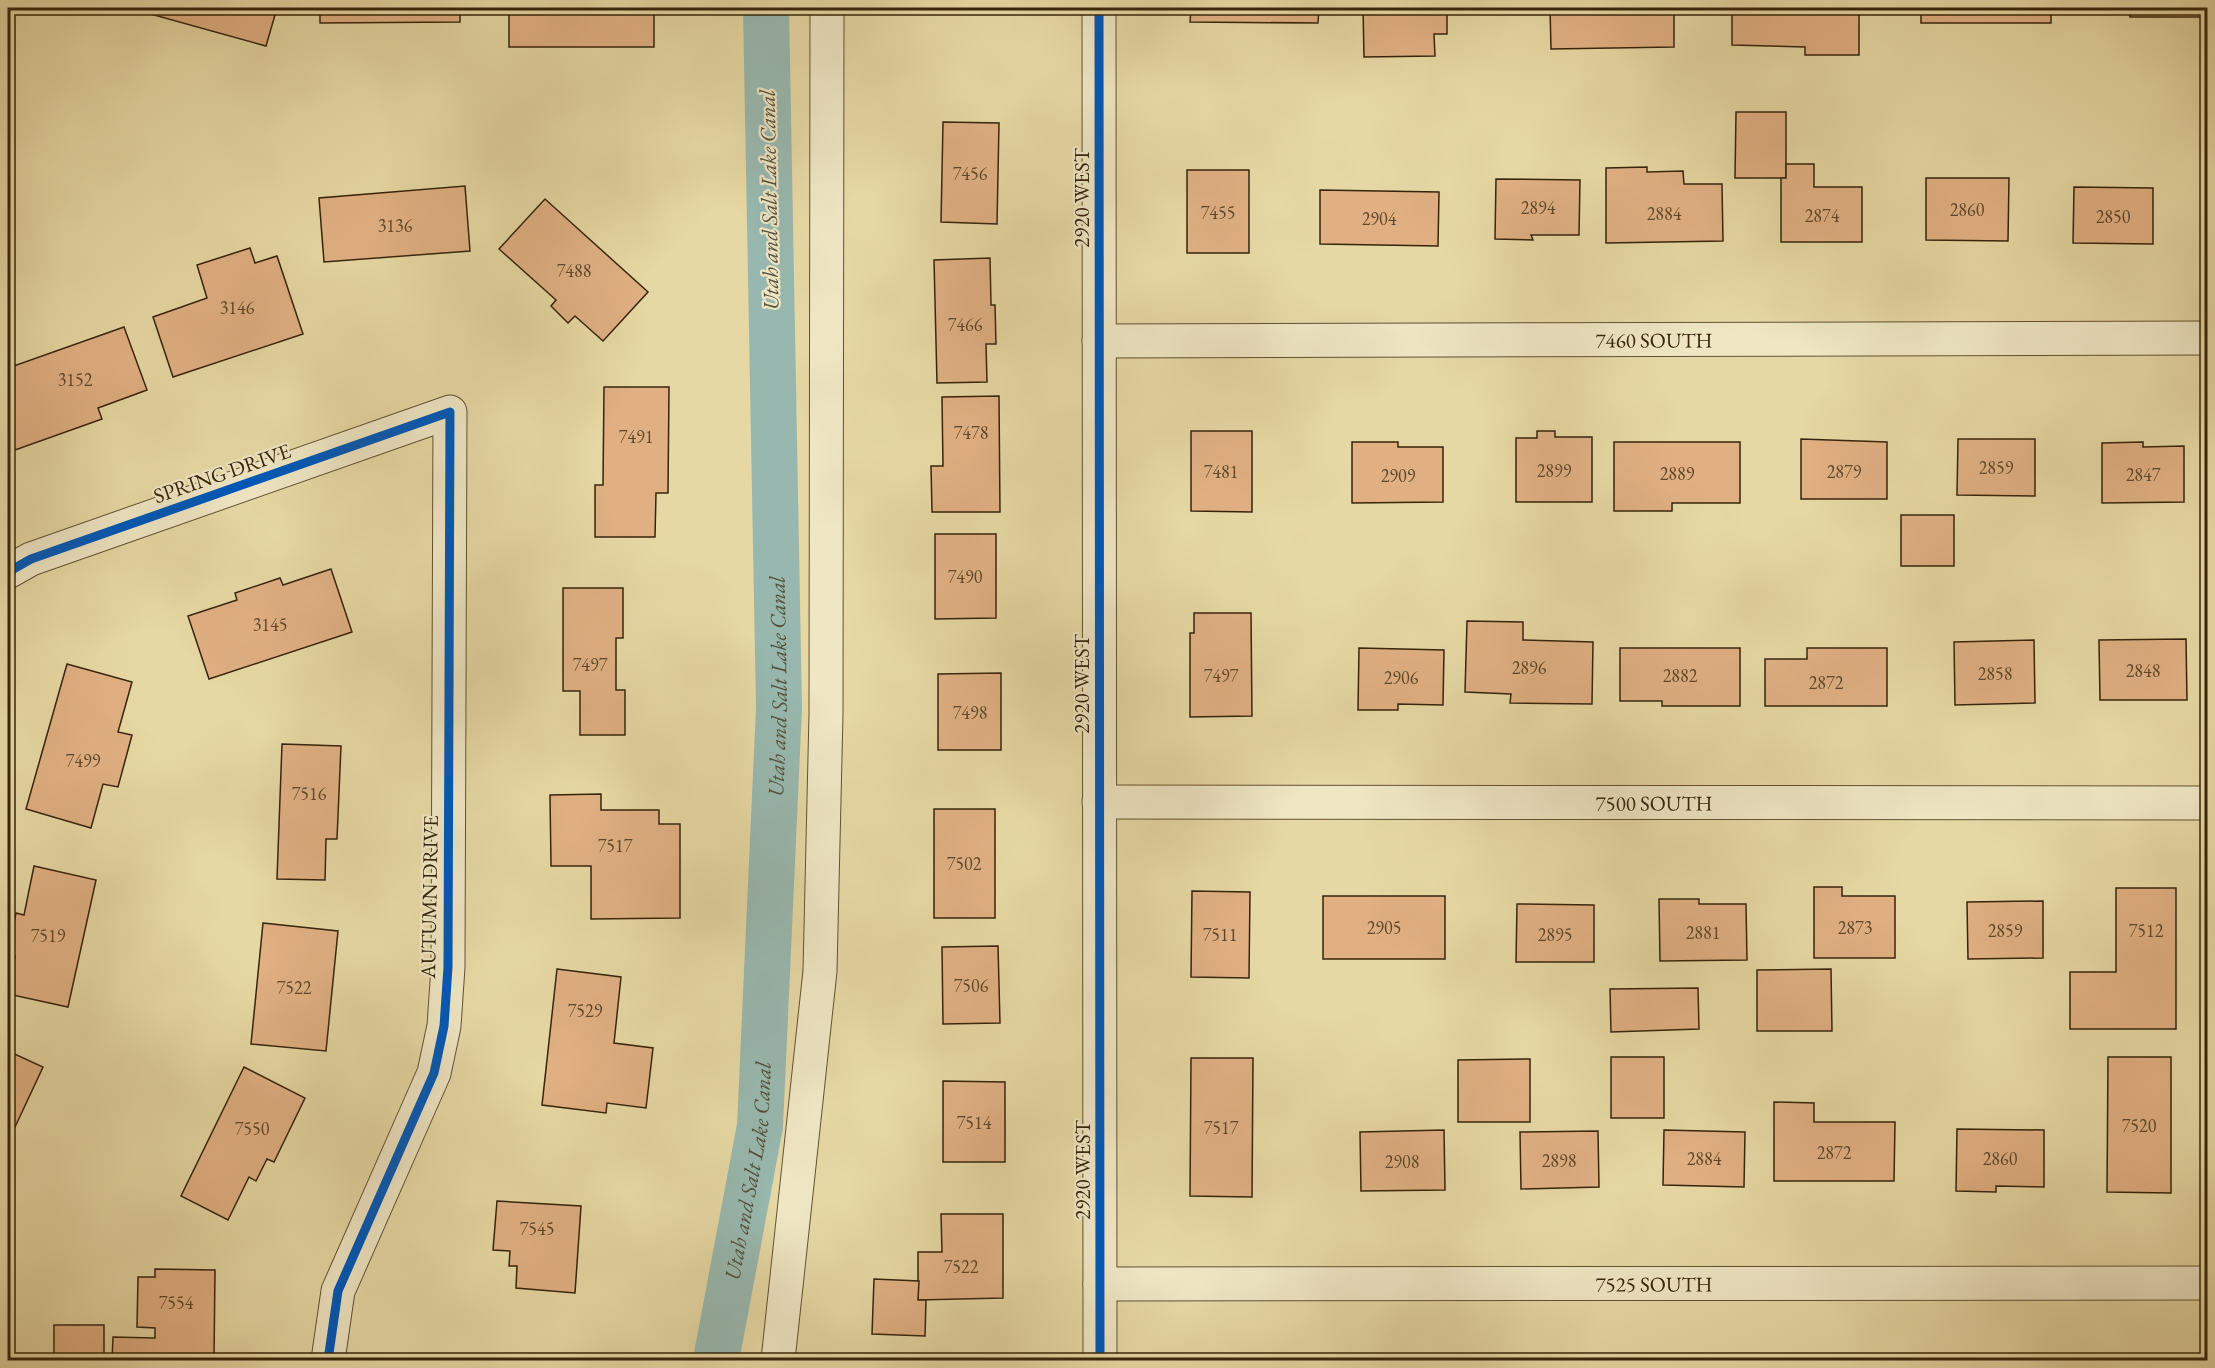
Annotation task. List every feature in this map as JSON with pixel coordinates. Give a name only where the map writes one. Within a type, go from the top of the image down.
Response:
[{"type":"street","points":[[778,1360],[820,971],[826,714],[827,8]]},
{"type":"street","name":"2920 WEST","points":[[1099,8],[1100,1360]]},
{"type":"street","name":"7460 SOUTH","points":[[1100,341],[2208,338]]},
{"type":"street","name":"SPRING DRIVE","points":[[8,572],[31,559],[450,412]]},
{"type":"street","name":"AUTUMN DRIVE","points":[[328,1360],[338,1291],[434,1072],[444,1026],[448,967],[450,412]]},
{"type":"street","name":"7500 SOUTH","points":[[1100,802],[2208,803]]},
{"type":"street","name":"7525 SOUTH","points":[[1100,1284],[2208,1283]]},
{"type":"building","points":[[129,8],[277,8],[266,46]]},
{"type":"building","points":[[320,8],[460,8],[460,22],[320,23]]},
{"type":"building","points":[[509,8],[654,8],[654,47],[509,47]]},
{"type":"building","points":[[882,8],[1009,8],[1009,9]]},
{"type":"building","points":[[1191,8],[1319,8],[1318,23],[1190,22]]},
{"type":"building","points":[[1363,8],[1488,9],[1447,9],[1447,34],[1434,34],[1435,56],[1364,57]]},
{"type":"building","points":[[1550,8],[1674,8],[1674,47],[1551,49]]},
{"type":"building","points":[[1732,8],[1859,8],[1859,55],[1805,55],[1805,47],[1732,45]]},
{"type":"building","points":[[1921,8],[2051,8],[2051,23],[1921,23]]},
{"type":"building","points":[[2130,8],[2208,8],[2208,17],[2130,17]]},
{"type":"building","points":[[1736,112],[1786,112],[1786,178],[1735,178]]},
{"type":"building","points":[[943,122],[999,123],[997,224],[941,222]]},
{"type":"building","points":[[1786,164],[1814,164],[1814,187],[1862,187],[1862,242],[1781,242],[1781,178],[1786,178]]},
{"type":"building","points":[[1647,167],[1647,172],[1683,171],[1684,184],[1722,184],[1723,241],[1606,243],[1606,168]]},
{"type":"building","points":[[1187,170],[1249,170],[1249,253],[1187,253]]},
{"type":"building","points":[[1926,178],[2009,178],[2008,241],[1926,240]]},
{"type":"building","points":[[1496,179],[1580,180],[1579,235],[1531,235],[1533,240],[1495,239]]},
{"type":"building","points":[[465,186],[470,251],[324,262],[319,198]]},
{"type":"building","points":[[2074,187],[2153,188],[2153,244],[2073,243]]},
{"type":"building","points":[[1320,190],[1439,192],[1438,246],[1320,244]]},
{"type":"building","points":[[545,199],[648,292],[603,341],[575,316],[568,323],[551,306],[556,300],[499,249]]},
{"type":"building","points":[[250,248],[255,263],[277,256],[303,334],[173,377],[153,317],[207,298],[197,265]]},
{"type":"building","points":[[990,258],[991,305],[995,305],[996,344],[986,344],[987,382],[937,383],[934,260]]},
{"type":"building","points":[[124,327],[147,390],[98,408],[102,419],[15,450],[8,428],[8,368]]},
{"type":"building","points":[[604,387],[669,387],[668,493],[656,493],[655,537],[595,537],[595,485],[603,485]]},
{"type":"building","points":[[999,396],[1000,512],[932,512],[931,466],[943,466],[942,397]]},
{"type":"building","points":[[1191,431],[1252,431],[1252,512],[1191,511]]},
{"type":"building","points":[[1537,431],[1555,431],[1555,437],[1592,437],[1592,502],[1516,502],[1516,438],[1537,438]]},
{"type":"building","points":[[1801,439],[1887,442],[1887,499],[1801,499]]},
{"type":"building","points":[[1958,439],[2035,439],[2035,496],[1957,495]]},
{"type":"building","points":[[1352,442],[1398,442],[1398,447],[1443,447],[1443,502],[1352,503]]},
{"type":"building","points":[[1614,442],[1740,442],[1740,503],[1672,503],[1672,511],[1614,511]]},
{"type":"building","points":[[2143,442],[2143,447],[2184,446],[2184,502],[2102,503],[2102,443]]},
{"type":"building","points":[[1901,515],[1954,515],[1954,566],[1901,566]]},
{"type":"building","points":[[935,534],[996,534],[996,618],[935,619]]},
{"type":"building","points":[[331,569],[352,632],[209,679],[188,616],[237,600],[235,593],[280,578],[283,585]]},
{"type":"building","points":[[563,588],[623,588],[623,638],[616,638],[616,690],[625,690],[625,735],[580,735],[580,691],[563,691]]},
{"type":"building","points":[[1194,613],[1251,613],[1252,716],[1190,717],[1190,633],[1194,633]]},
{"type":"building","points":[[1467,621],[1523,622],[1523,640],[1593,642],[1592,704],[1510,703],[1511,694],[1465,692]]},
{"type":"building","points":[[2186,639],[2187,700],[2100,700],[2099,640]]},
{"type":"building","points":[[2034,640],[2035,703],[1955,705],[1954,642]]},
{"type":"building","points":[[1359,648],[1444,650],[1443,705],[1398,704],[1398,710],[1358,710]]},
{"type":"building","points":[[1620,648],[1740,648],[1740,706],[1662,706],[1662,701],[1620,701]]},
{"type":"building","points":[[1807,648],[1887,648],[1887,706],[1765,706],[1765,659],[1807,659]]},
{"type":"building","points":[[67,664],[132,682],[118,732],[132,735],[118,787],[103,784],[91,828],[26,809]]},
{"type":"building","points":[[1001,673],[1001,750],[938,750],[938,674]]},
{"type":"building","points":[[282,744],[341,746],[337,839],[326,839],[325,880],[277,879]]},
{"type":"building","points":[[601,794],[601,810],[659,810],[659,824],[680,824],[680,918],[591,919],[591,866],[551,866],[550,795]]},
{"type":"building","points":[[934,809],[995,809],[995,918],[934,918]]},
{"type":"building","points":[[34,866],[96,880],[68,1007],[8,994],[15,956],[8,954],[16,913],[24,915]]},
{"type":"building","points":[[1814,887],[1842,887],[1842,896],[1895,896],[1895,958],[1814,958]]},
{"type":"building","points":[[2116,888],[2176,888],[2176,1029],[2070,1029],[2070,972],[2116,972]]},
{"type":"building","points":[[1192,891],[1250,892],[1249,978],[1191,977]]},
{"type":"building","points":[[1323,896],[1445,896],[1445,959],[1323,959]]},
{"type":"building","points":[[1659,899],[1699,899],[1699,904],[1746,904],[1747,960],[1660,961]]},
{"type":"building","points":[[2043,901],[2043,958],[1968,959],[1967,902]]},
{"type":"building","points":[[1517,904],[1594,905],[1594,962],[1516,962]]},
{"type":"building","points":[[263,923],[338,931],[326,1051],[251,1044]]},
{"type":"building","points":[[998,946],[1000,1023],[943,1024],[942,947]]},
{"type":"building","points":[[557,969],[621,977],[614,1043],[653,1048],[646,1108],[607,1103],[606,1113],[542,1105]]},
{"type":"building","points":[[1831,969],[1832,1031],[1757,1031],[1757,970]]},
{"type":"building","points":[[1698,988],[1699,1029],[1611,1032],[1610,989]]},
{"type":"building","points":[[8,1051],[43,1067],[8,1142]]},
{"type":"building","points":[[1611,1057],[1664,1057],[1664,1118],[1611,1118]]},
{"type":"building","points":[[2108,1057],[2171,1057],[2171,1193],[2107,1192]]},
{"type":"building","points":[[1191,1058],[1253,1058],[1252,1197],[1190,1196]]},
{"type":"building","points":[[1530,1059],[1530,1122],[1458,1122],[1458,1060]]},
{"type":"building","points":[[244,1067],[305,1098],[274,1162],[267,1159],[256,1181],[249,1177],[228,1220],[181,1196]]},
{"type":"building","points":[[943,1081],[1005,1082],[1005,1162],[943,1162]]},
{"type":"building","points":[[1774,1102],[1814,1103],[1814,1122],[1895,1122],[1894,1181],[1774,1181]]},
{"type":"building","points":[[1957,1129],[2044,1130],[2044,1187],[1996,1186],[1996,1192],[1956,1191]]},
{"type":"building","points":[[1444,1130],[1445,1190],[1361,1191],[1360,1132]]},
{"type":"building","points":[[1664,1130],[1745,1132],[1744,1187],[1663,1185]]},
{"type":"building","points":[[1598,1131],[1599,1187],[1521,1189],[1520,1132]]},
{"type":"building","points":[[497,1201],[581,1206],[575,1293],[516,1288],[517,1266],[509,1266],[510,1251],[493,1250]]},
{"type":"building","points":[[941,1214],[1003,1214],[1003,1298],[918,1300],[918,1252],[942,1252]]},
{"type":"building","points":[[155,1269],[215,1270],[214,1360],[112,1360],[113,1337],[155,1338],[155,1328],[137,1327],[138,1277],[155,1277]]},
{"type":"building","points":[[874,1279],[919,1281],[918,1300],[926,1300],[925,1336],[872,1334]]},
{"type":"building","points":[[54,1325],[104,1325],[104,1360],[54,1360]]},
{"type":"building","points":[[936,1356],[1008,1356],[1008,1360],[936,1360]]},
{"type":"waterway","name":"Utah and Salt Lake Canal","points":[[716,1360],[760,1126],[779,708],[766,8]]},
{"type":"cycle path","points":[[1099,8],[1100,1360]]},
{"type":"cycle path","points":[[8,572],[31,559],[450,412],[448,967],[444,1026],[434,1073],[338,1291],[328,1360]]}]
